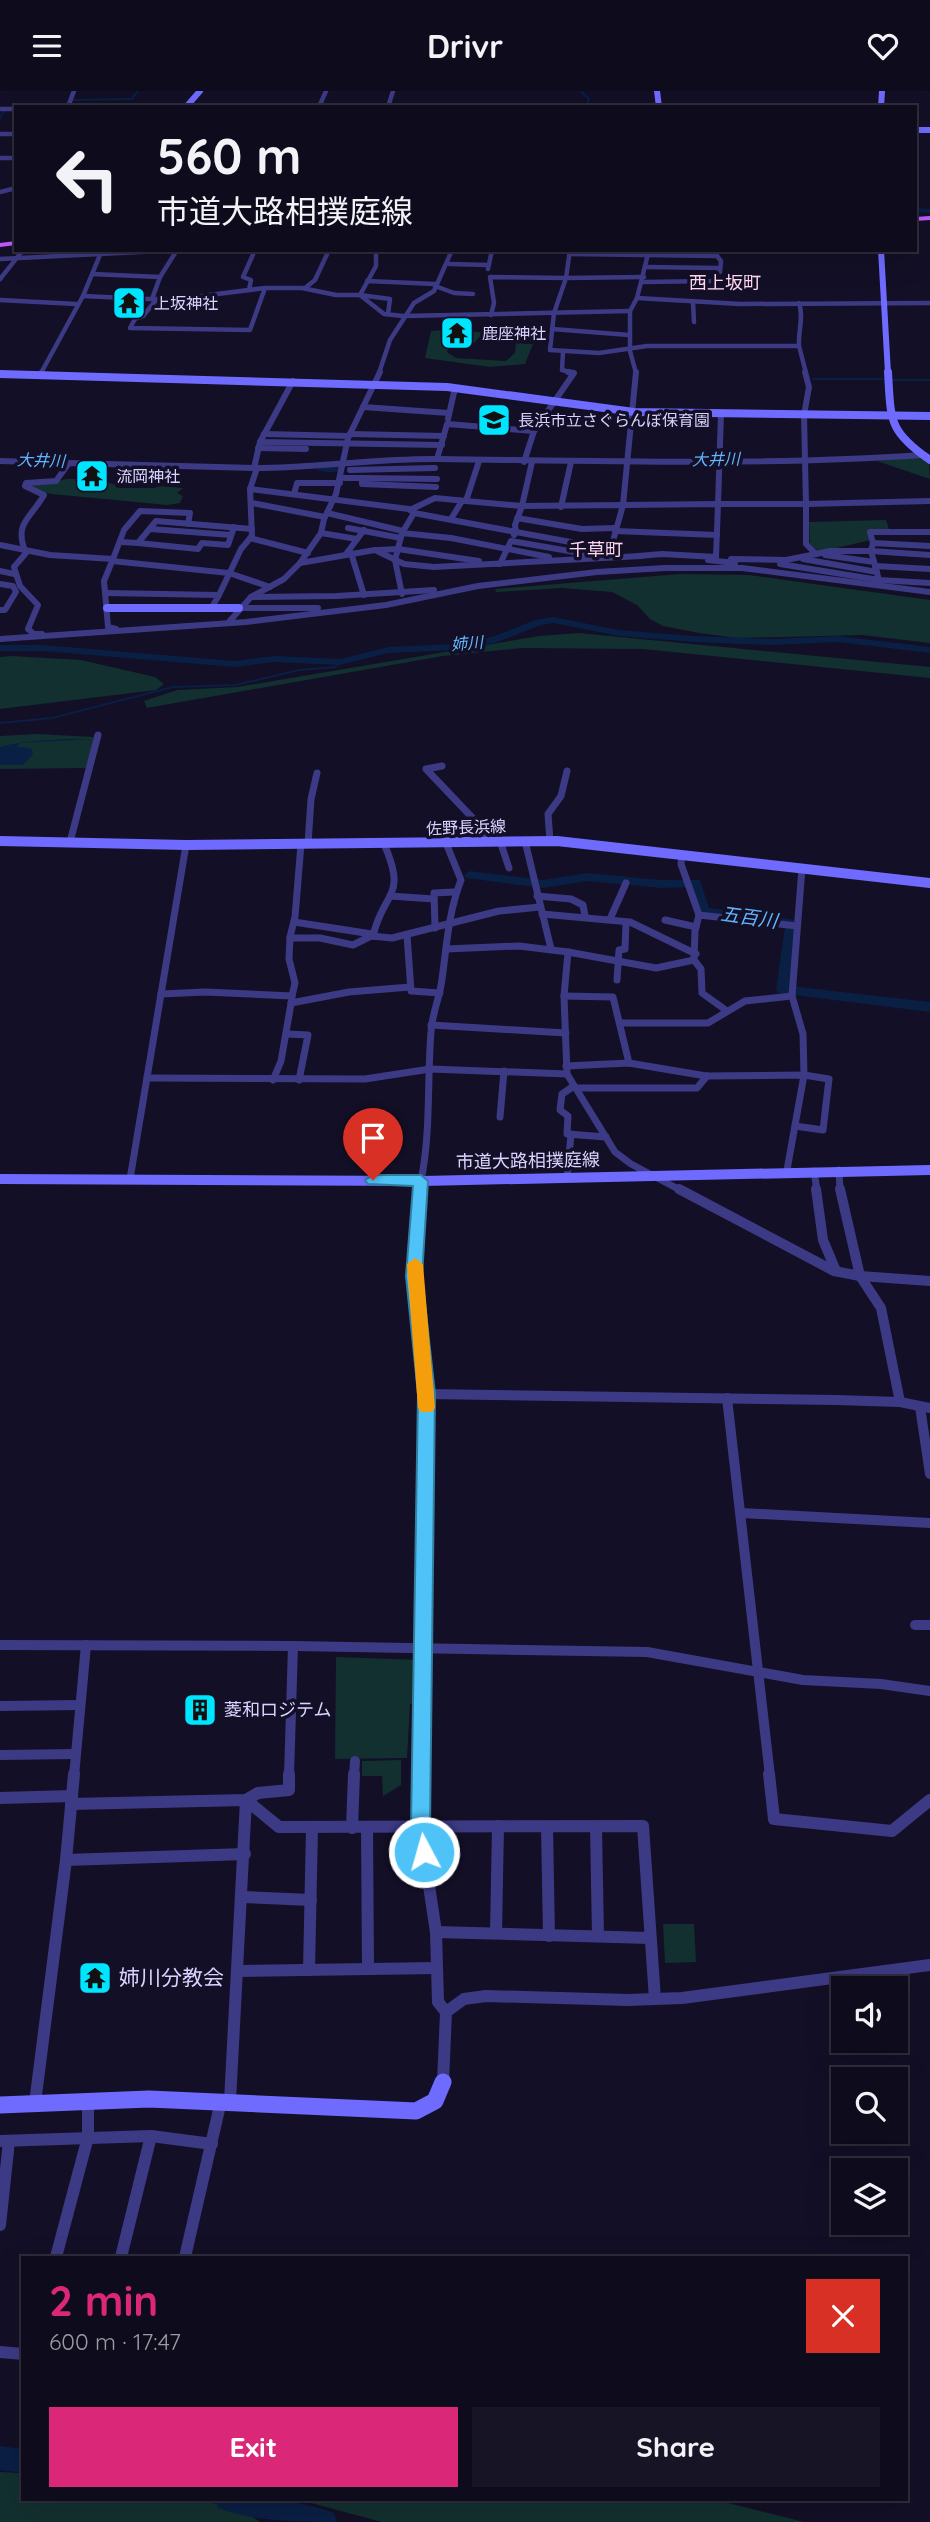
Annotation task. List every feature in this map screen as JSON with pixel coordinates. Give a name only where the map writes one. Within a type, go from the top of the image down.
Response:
[{"type":"street","points":[[188,105],[200,91]]},
{"type":"street","points":[[0,279],[21,252]]},
{"type":"street","points":[[0,259],[102,252],[83,296],[76,304],[40,376]]},
{"type":"street","points":[[176,252],[168,260],[166,271],[160,277],[154,299],[143,316],[135,319],[130,328],[250,330],[265,288]]},
{"type":"street","points":[[249,290],[251,280],[243,277],[254,252]]},
{"type":"street","points":[[305,288],[315,280],[328,252]]},
{"type":"street","points":[[360,295],[376,266],[376,252]]},
{"type":"street","points":[[228,623],[251,597],[284,579],[300,563],[321,533],[340,480],[349,435],[376,384],[390,340],[403,316],[414,303],[434,291],[436,277],[449,264],[452,252]]},
{"type":"street","points":[[491,314],[494,303],[489,265],[492,252]]},
{"type":"street","points":[[490,277],[566,278],[643,280],[674,282],[715,281],[721,261],[718,253],[569,252],[566,278],[554,313],[551,350],[630,351],[648,346],[799,346]]},
{"type":"street","points":[[881,252],[891,416],[899,437],[930,460]]},
{"type":"street","points":[[611,548],[623,505],[634,412],[636,371],[630,351],[630,311],[638,298],[649,253]]},
{"type":"street","points":[[449,264],[489,265]]},
{"type":"street","points":[[646,267],[720,268]]},
{"type":"street","points":[[92,274],[160,277]]},
{"type":"street","points":[[367,281],[435,285],[454,293],[473,294]]},
{"type":"street","points":[[673,300],[674,282]]},
{"type":"street","points":[[83,296],[154,299],[265,288],[305,288],[336,295],[390,299],[388,314]]},
{"type":"street","points":[[360,295],[388,314],[403,316],[630,311]]},
{"type":"street","points":[[638,298],[693,302],[930,303]]},
{"type":"street","points":[[0,300],[76,304]]},
{"type":"street","points":[[693,302],[694,322]]},
{"type":"street","points":[[799,303],[803,314],[798,328],[799,346],[809,387],[804,415],[806,544],[816,554],[875,567]]},
{"type":"street","points":[[552,329],[629,335]]},
{"type":"street","points":[[524,462],[534,431],[573,373],[562,370],[563,352]]},
{"type":"street","points":[[0,374],[455,388],[634,412],[930,416]]},
{"type":"street","points":[[212,607],[250,538],[250,489],[259,445],[293,381]]},
{"type":"street","points":[[435,498],[435,459],[442,445],[455,388]]},
{"type":"street","points":[[363,407],[449,413]]},
{"type":"street","points":[[716,557],[719,461],[724,420],[721,414]]},
{"type":"street","points":[[447,424],[534,431]]},
{"type":"street","points":[[264,434],[444,436]]},
{"type":"street","points":[[259,445],[442,445]]},
{"type":"street","points":[[343,468],[435,459],[628,462],[806,460],[922,455]]},
{"type":"street","points":[[0,461],[256,468],[436,468]]},
{"type":"street","points":[[451,519],[464,501],[479,461]]},
{"type":"street","points":[[500,564],[516,531],[532,462]]},
{"type":"street","points":[[561,507],[571,462]]},
{"type":"street","points":[[61,636],[34,634],[28,629],[38,605],[37,600],[22,592],[14,574],[14,567],[26,553],[20,543],[20,528],[44,495],[25,485],[31,481],[55,481],[69,463]]},
{"type":"street","points":[[294,494],[297,483],[362,478],[362,484],[437,483]]},
{"type":"street","points":[[250,489],[334,499],[461,520],[611,548],[619,557]]},
{"type":"street","points":[[402,594],[395,559],[402,534],[412,512],[435,498],[561,507],[930,501]]},
{"type":"street","points":[[251,503],[369,522],[402,534]]},
{"type":"street","points":[[124,632],[108,627],[104,582],[124,530],[140,511],[190,513],[188,524]]},
{"type":"street","points":[[517,518],[582,529],[717,535]]},
{"type":"street","points":[[451,538],[461,520]]},
{"type":"street","points":[[138,543],[156,521],[252,529]]},
{"type":"street","points":[[348,553],[369,522]]},
{"type":"street","points":[[121,542],[198,549],[202,543],[228,545],[234,527]]},
{"type":"street","points":[[348,528],[451,538],[555,558],[556,561]]},
{"type":"street","points":[[150,529],[232,535]]},
{"type":"street","points":[[879,580],[870,532],[930,532]]},
{"type":"street","points":[[321,533],[357,539]]},
{"type":"street","points":[[250,538],[308,553]]},
{"type":"street","points":[[511,541],[592,555],[596,559]]},
{"type":"street","points":[[873,543],[930,546]]},
{"type":"street","points":[[0,545],[25,551],[229,573],[270,587]]},
{"type":"street","points":[[300,563],[348,553],[398,549],[500,564]]},
{"type":"street","points":[[375,550],[404,563],[434,568],[662,554],[716,557],[776,562],[930,588]]},
{"type":"street","points":[[251,597],[460,590],[597,572],[776,562],[830,551],[930,555]]},
{"type":"street","points":[[348,553],[364,595]]},
{"type":"street","points":[[638,556],[680,557],[912,590],[930,588]]},
{"type":"street","points":[[801,559],[875,567],[930,569]]},
{"type":"street","points":[[0,571],[14,574]]},
{"type":"street","points":[[0,584],[13,586],[16,592],[5,610],[0,610]]},
{"type":"street","points":[[0,639],[228,623],[386,605],[460,590]]},
{"type":"street","points":[[105,593],[219,595]]},
{"type":"street","points":[[0,600],[11,600]]},
{"type":"street","points":[[107,608],[347,609]]},
{"type":"street","points":[[70,842],[98,735]]},
{"type":"street","points":[[442,766],[426,769],[485,831],[488,842]]},
{"type":"street","points":[[550,841],[548,814],[561,796],[568,771]]},
{"type":"street","points":[[274,1080],[287,1034],[295,983],[289,959],[290,938],[317,773]]},
{"type":"street","name":"佐野長浜線","points":[[0,841],[186,845],[550,841],[930,883]]},
{"type":"street","points":[[500,841],[509,868]]},
{"type":"street","points":[[525,841],[551,949]]},
{"type":"street","points":[[0,2105],[88,2100],[226,2101],[416,2111],[438,2100],[443,2082],[446,2012],[438,2002],[436,1932],[420,1826],[427,1394],[414,1276],[421,1181],[428,1146],[431,1025],[435,1003],[440,993],[454,892],[461,880],[446,843]]},
{"type":"street","points":[[290,938],[320,938],[354,945],[373,935],[377,918],[384,913],[390,896],[395,872],[384,844]]},
{"type":"street","points":[[130,1179],[186,845]]},
{"type":"street","points":[[682,855],[681,863],[699,915],[695,957],[701,969],[702,993],[727,1011]]},
{"type":"street","points":[[787,1170],[804,1075],[803,1034],[792,993],[802,868]]},
{"type":"street","points":[[610,919],[626,883]]},
{"type":"street","points":[[435,928],[434,893],[454,892]]},
{"type":"street","points":[[390,896],[434,899]]},
{"type":"street","points":[[537,896],[571,899],[583,905],[585,916]]},
{"type":"street","points":[[294,922],[392,938],[499,911],[541,910],[562,917],[585,916],[631,922],[695,957]]},
{"type":"street","points":[[699,915],[797,926]]},
{"type":"street","points":[[665,920],[696,927]]},
{"type":"street","points":[[617,980],[619,950],[625,949],[626,923]]},
{"type":"street","points":[[407,935],[410,987],[415,992],[440,993]]},
{"type":"street","points":[[446,949],[519,946],[551,949],[656,968],[695,957]]},
{"type":"street","points":[[568,952],[564,996],[567,1070],[615,1152],[809,1260],[836,1271],[860,1276],[930,1281]]},
{"type":"street","points":[[162,994],[205,992],[291,1000],[410,987]]},
{"type":"street","points":[[620,1023],[708,1023],[755,999],[792,993]]},
{"type":"street","points":[[564,996],[614,997],[629,1063]]},
{"type":"street","points":[[431,1025],[566,1033]]},
{"type":"street","points":[[287,1034],[308,1035],[299,1080]]},
{"type":"street","points":[[147,1078],[365,1079],[430,1069],[567,1070],[629,1063],[707,1076],[804,1075],[829,1079],[823,1130],[795,1126]]},
{"type":"street","points":[[500,1117],[504,1071]]},
{"type":"street","points":[[606,1137],[567,1134],[568,1116],[560,1110],[562,1094],[575,1087],[686,1090],[698,1088],[707,1076]]},
{"type":"street","points":[[567,1178],[571,1134]]},
{"type":"street","name":"市道大路相撲庭線","points":[[0,1179],[421,1181],[787,1170],[930,1171]]},
{"type":"street","points":[[839,1170],[841,1198],[860,1276],[881,1308],[900,1402]]},
{"type":"street","points":[[814,1171],[824,1240],[836,1271]]},
{"type":"street","points":[[427,1394],[900,1402],[925,1407],[930,1474]]},
{"type":"street","points":[[727,1398],[742,1513],[774,1819],[892,1831],[930,1800]]},
{"type":"street","points":[[742,1513],[930,1523]]},
{"type":"street","points":[[915,1625],[930,1625]]},
{"type":"street","points":[[0,1645],[293,1646],[647,1652],[758,1669],[803,1680],[881,1684],[930,1691]]},
{"type":"street","points":[[35,2103],[66,1860],[86,1645]]},
{"type":"street","points":[[0,1798],[246,1800],[258,1793],[289,1790],[293,1646]]},
{"type":"street","points":[[0,1706],[80,1705]]},
{"type":"street","points":[[0,1755],[75,1754]]},
{"type":"street","points":[[352,1828],[355,1761]]},
{"type":"street","points":[[246,1800],[279,1827],[643,1826],[655,1999]]},
{"type":"street","points":[[185,2256],[212,2144],[226,2101],[239,1971],[246,1800]]},
{"type":"street","points":[[496,1933],[498,1826]]},
{"type":"street","points":[[547,1827],[549,1936]]},
{"type":"street","points":[[309,1970],[312,1828]]},
{"type":"street","points":[[367,1828],[368,1969]]},
{"type":"street","points":[[596,1828],[598,1936]]},
{"type":"street","points":[[66,1860],[245,1854]]},
{"type":"street","points":[[243,1896],[311,1900]]},
{"type":"street","points":[[436,1932],[650,1938]]},
{"type":"street","points":[[446,2012],[464,1999],[486,1996],[682,1998],[930,1965]]},
{"type":"street","points":[[239,1971],[436,1968]]},
{"type":"street","points":[[56,2256],[88,2137],[88,2100]]},
{"type":"street","points":[[0,2222],[4,2141],[151,2137],[212,2144]]},
{"type":"street","points":[[121,2256],[151,2137]]},
{"type":"street","points":[[0,2352],[21,2354]]},
{"type":"green space","points":[[445,330],[447,337],[461,337],[465,331],[489,333],[481,335],[474,343],[451,344],[447,352],[456,358],[506,361],[515,353],[516,343],[533,344],[525,364],[490,367],[425,358],[431,331]]},
{"type":"green space","points":[[919,457],[929,464],[930,479],[877,461]]},
{"type":"green space","points":[[66,479],[86,479],[114,484],[117,488],[183,488],[177,493],[183,496],[180,503],[167,505],[52,494],[35,490],[25,484],[51,483]]},
{"type":"green space","points":[[886,520],[889,529],[867,532],[871,540],[819,552],[810,544],[809,522]]},
{"type":"green space","points":[[680,574],[749,575],[930,600],[930,643],[862,635],[737,638],[663,626],[650,619],[637,605],[612,592],[562,588],[496,592],[495,589]]},
{"type":"green space","points":[[579,633],[930,667],[930,678],[643,649],[522,648],[443,656],[147,708],[144,701],[177,690],[237,687],[539,636]]},
{"type":"green space","points":[[0,657],[81,660],[155,677],[164,684],[156,690],[0,709]]},
{"type":"green space","points":[[37,734],[94,737],[88,768],[0,769],[0,736]]},
{"type":"green space","points":[[336,1657],[420,1660],[424,1702],[410,1704],[407,1758],[335,1759]]},
{"type":"green space","points":[[401,1760],[401,1785],[383,1796],[382,1776],[362,1776],[362,1761]]},
{"type":"green space","points":[[663,1924],[694,1924],[696,1962],[665,1963]]},
{"type":"green space","points":[[0,2472],[21,2473],[21,2501],[199,2501],[238,2507],[260,2522],[0,2522]]},
{"type":"green space","points":[[303,2501],[710,2501],[804,2522],[382,2522]]},
{"type":"water","points":[[92,739],[20,743],[17,747],[31,748],[33,754],[23,765],[0,765],[0,747],[24,742]]},
{"type":"waterway","points":[[67,105],[72,91]]},
{"type":"waterway","points":[[74,100],[132,99],[138,91]]},
{"type":"waterway","points":[[581,91],[589,99],[587,105]]},
{"type":"waterway","points":[[0,118],[5,109]]},
{"type":"waterway","points":[[917,210],[930,211]]},
{"type":"waterway","points":[[813,379],[883,379]]},
{"type":"waterway","points":[[893,380],[930,380]]},
{"type":"waterway","name":"大井川","points":[[320,468],[339,469]]},
{"type":"waterway","name":"姉川","points":[[0,648],[43,648],[235,664],[274,659],[340,662],[388,650],[454,647],[495,640],[539,622],[553,620],[619,633],[693,639],[774,642],[838,639],[930,650]]},
{"type":"waterway","points":[[0,723],[52,718],[173,687],[235,685],[300,670],[335,667],[340,662]]},
{"type":"waterway","name":"五百川","points":[[470,875],[543,884],[588,877],[661,884],[695,883],[704,911],[792,923],[783,990],[930,1007]]},
{"type":"waterway","points":[[0,2458],[21,2461]]},
{"type":"waterway","points":[[236,2501],[325,2522]]},
{"type":"slow traffic","points":[[415,1264],[415,1293],[427,1408]]},
{"type":"place","name":"上坂神社","points":[[129,303]]},
{"type":"place","name":"鹿座神社","points":[[457,333]]},
{"type":"place","name":"長浜市立さぐらんぼ保育園","points":[[494,420]]},
{"type":"place","name":"流岡神社","points":[[92,476]]},
{"type":"place","name":"菱和ロジテム","points":[[200,1710]]},
{"type":"place","name":"姉川分教会","points":[[95,1978]]},
{"type":"district","name":"西上坂町","points":[[725,283]]},
{"type":"district","name":"千草町","points":[[596,550]]},
{"type":"route","points":[[373,1180],[421,1181],[414,1276],[427,1394],[420,1826],[424,1852]]}]
